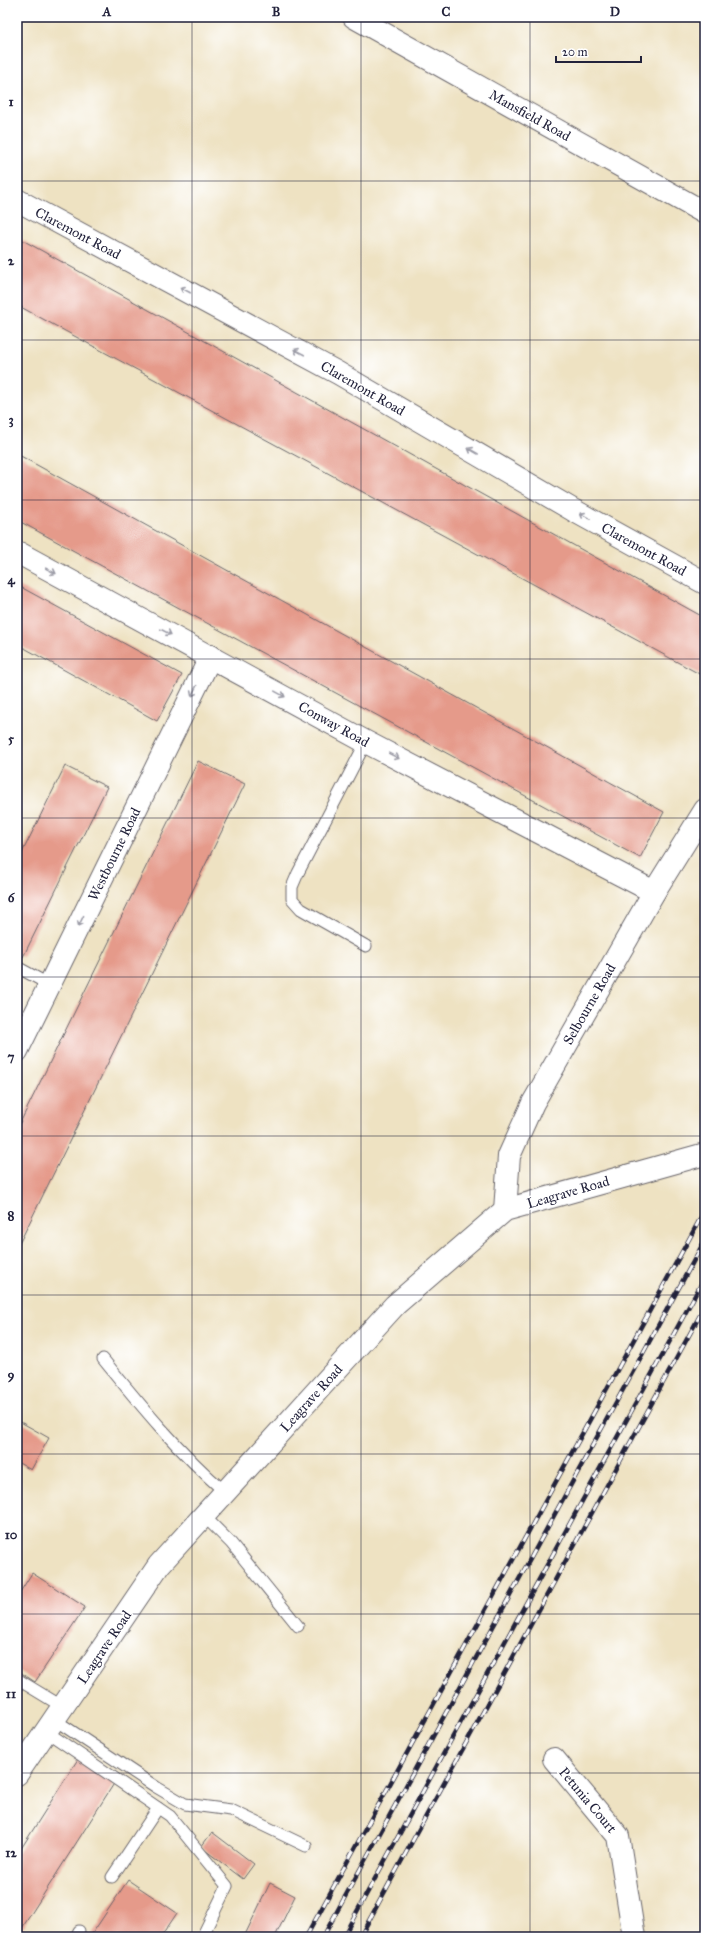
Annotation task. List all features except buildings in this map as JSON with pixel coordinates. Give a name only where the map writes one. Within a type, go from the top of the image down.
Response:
[{"type":"street","name":"Mansfield Road","points":[[359,18],[705,213]]},
{"type":"street","name":"Claremont Road","points":[[17,200],[338,373],[573,510],[705,583]]},
{"type":"street","name":"Conway Road","points":[[17,552],[211,656],[366,742],[654,892]]},
{"type":"street","name":"Westbourne Road","points":[[17,1050],[211,656]]},
{"type":"street","name":"Selbourne Road","points":[[505,1210],[509,1156],[530,1110],[654,892],[705,810]]},
{"type":"street","name":"Leagrave Road","points":[[17,1774],[159,1566],[395,1305],[505,1210],[705,1154]]},
{"type":"street","name":"Petunia Court","points":[[554,1759],[618,1836],[634,1937]]},
{"type":"lane","points":[[366,742],[292,887],[292,899],[301,909],[366,946]]},
{"type":"lane","points":[[17,968],[50,985]]},
{"type":"lane","points":[[103,1359],[155,1423],[196,1466],[225,1492]]},
{"type":"lane","points":[[204,1516],[231,1543],[298,1626]]},
{"type":"lane","points":[[17,1679],[55,1720],[158,1808],[170,1816],[227,1886],[202,1937]]},
{"type":"lane","points":[[55,1720],[156,1787],[185,1804],[231,1810],[306,1846]]},
{"type":"lane","points":[[112,1877],[158,1808]]},
{"type":"railway","points":[[306,1937],[705,1210]]},
{"type":"railway","points":[[323,1937],[705,1240]]},
{"type":"railway","points":[[343,1937],[705,1277]]},
{"type":"railway","points":[[360,1937],[705,1306]]}]
